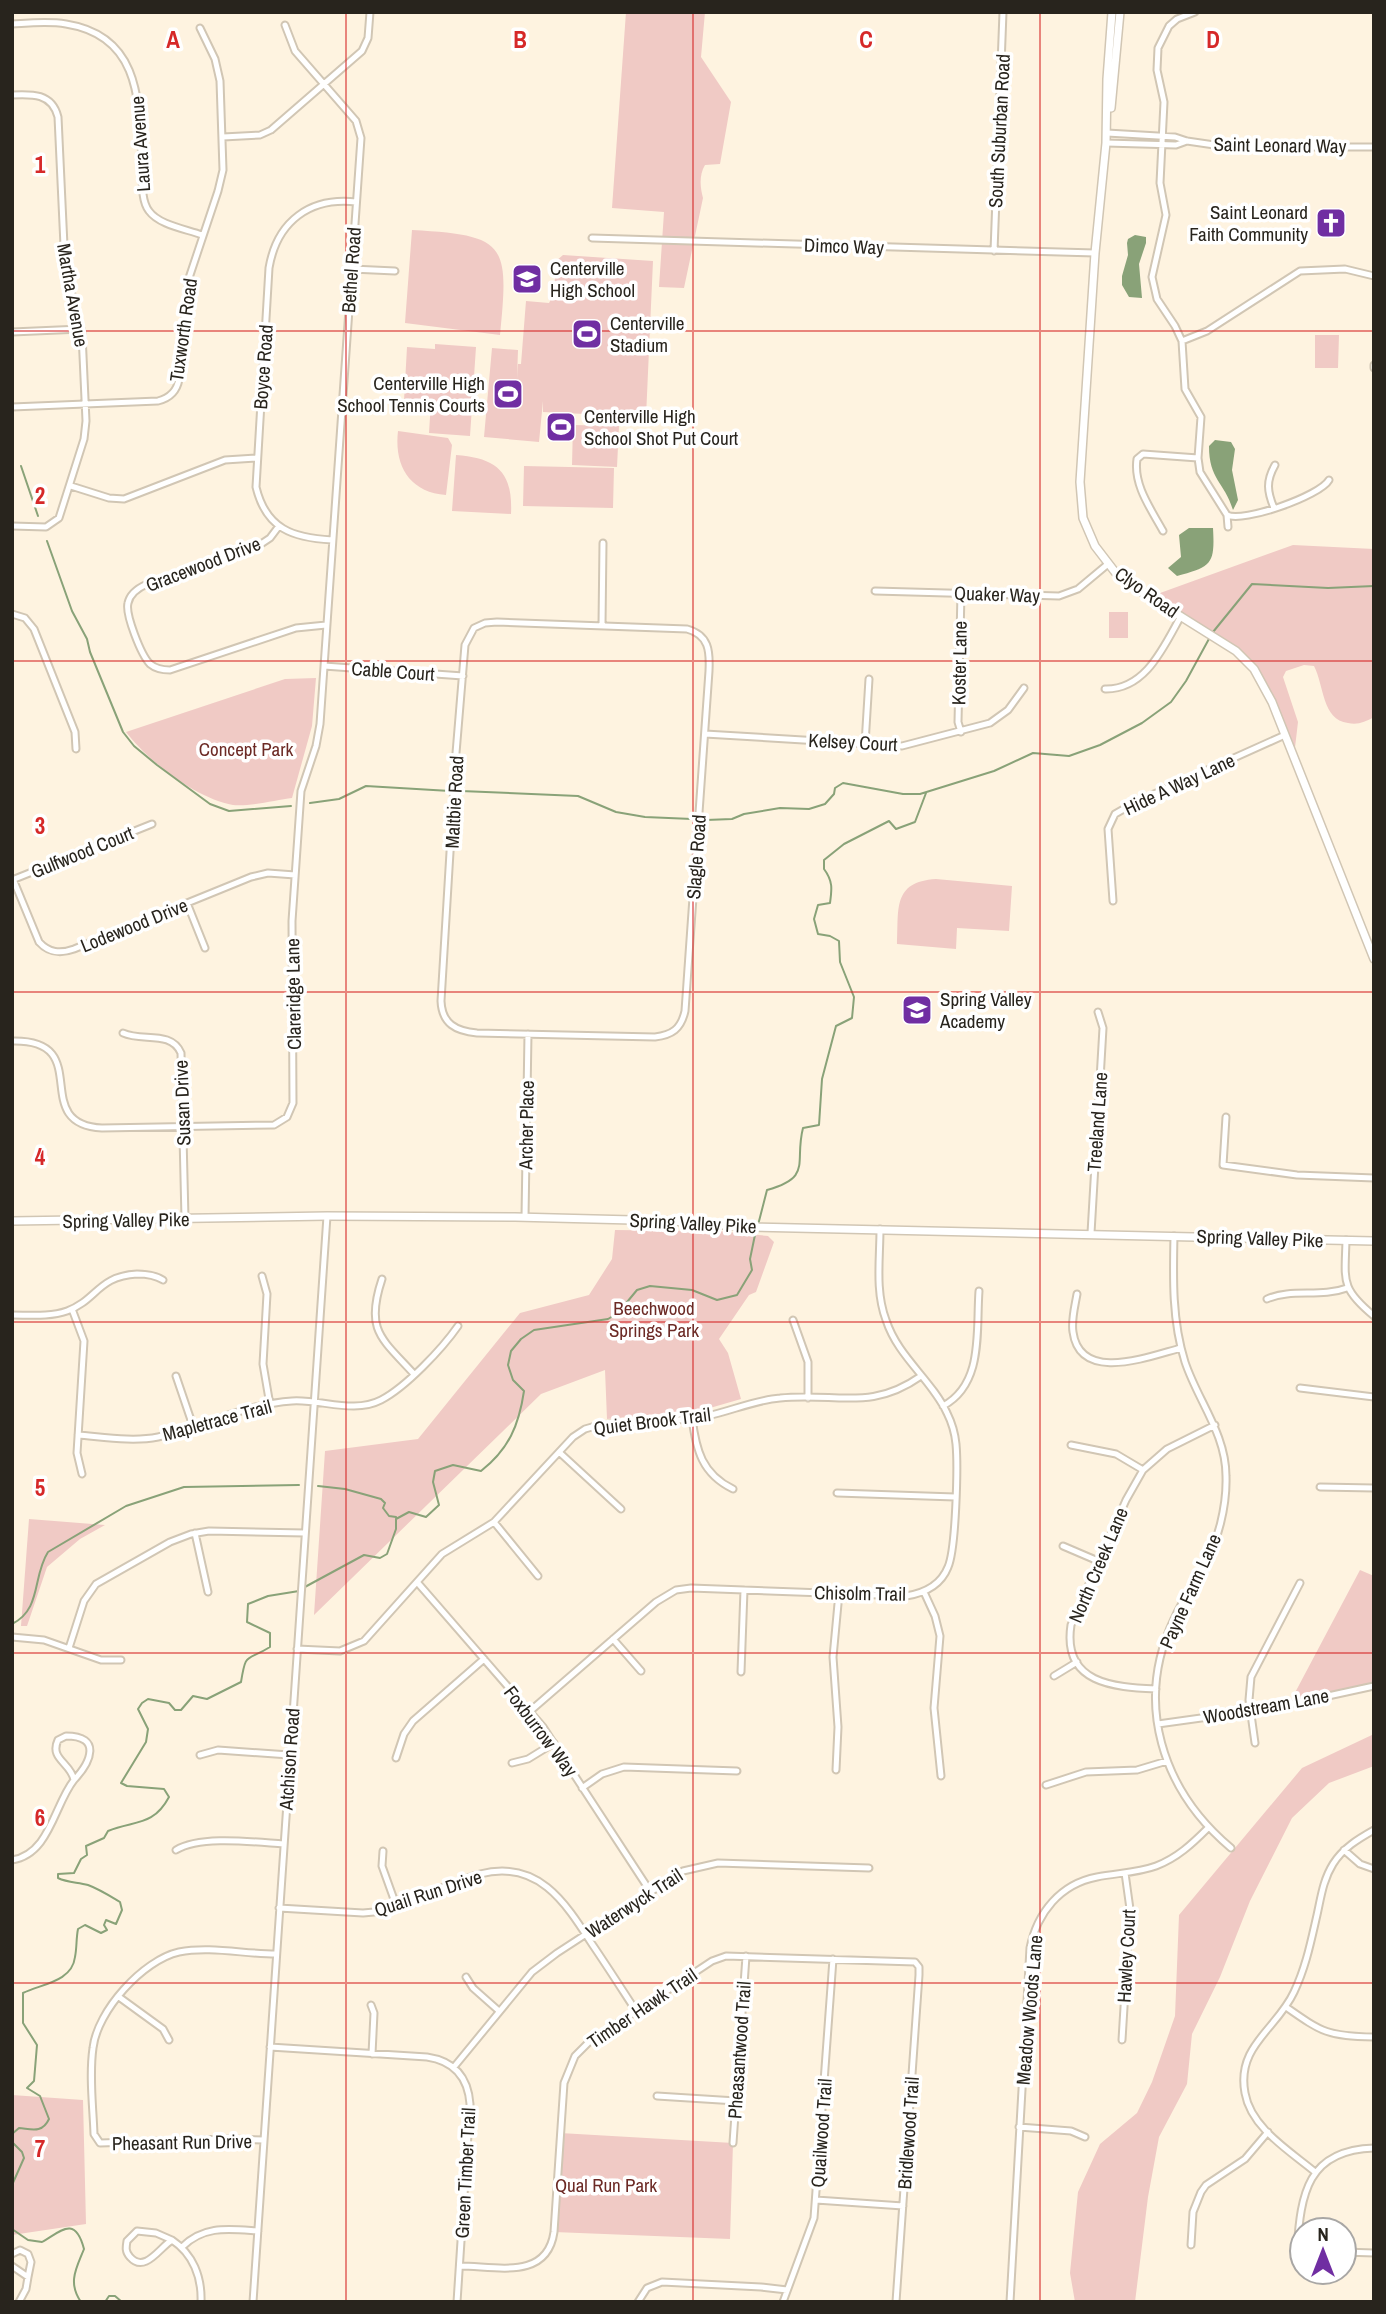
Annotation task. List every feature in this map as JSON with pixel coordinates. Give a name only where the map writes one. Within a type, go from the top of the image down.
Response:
[{"type":"street","points":[[223,137],[267,133],[363,50],[368,38],[370,12]]},
{"type":"street","name":"South Suburban Road","points":[[993,251],[1003,12]]},
{"type":"street","name":"Clyo Road","points":[[1107,133],[1107,79],[1112,12]]},
{"type":"street","name":"Clyo Road","points":[[1120,12],[1095,253],[1080,493],[1083,517],[1090,535],[1108,564],[1137,589],[1236,650],[1261,678],[1374,959]]},
{"type":"street","points":[[1195,12],[1177,19],[1169,26],[1158,48],[1157,70],[1164,102],[1160,183],[1166,215],[1152,277],[1157,299],[1182,341],[1185,388],[1200,417],[1198,458],[1202,476],[1227,515],[1228,527]]},
{"type":"street","name":"Laura Avenue","points":[[12,24],[49,22],[77,26],[104,40],[120,54],[135,81],[139,101],[145,204],[155,218],[202,235]]},
{"type":"street","name":"Bethel Road","points":[[285,25],[295,51],[356,121],[360,131],[332,540]]},
{"type":"street","name":"Tuxworth Road","points":[[12,407],[158,401],[168,397],[176,389],[186,292],[221,180],[223,137],[218,69],[209,43],[200,28]]},
{"type":"street","name":"Martha Avenue","points":[[12,95],[37,95],[48,100],[56,110],[65,267],[81,329],[85,404],[84,439],[61,514],[52,525],[40,528],[12,526]]},
{"type":"street","name":"Saint Leonard Way","points":[[1107,133],[1175,137],[1187,141],[1248,148],[1374,147]]},
{"type":"street","name":"Saint Leonard Way","points":[[1106,143],[1176,145],[1187,141]]},
{"type":"street","name":"Boyce Road","points":[[279,526],[266,512],[258,497],[255,479],[269,268],[273,250],[289,224],[305,210],[328,202],[356,202]]},
{"type":"street","name":"Dimco Way","points":[[593,238],[1095,253]]},
{"type":"street","points":[[352,269],[395,271]]},
{"type":"street","points":[[1182,341],[1207,331],[1300,271],[1345,269],[1374,276]]},
{"type":"street","points":[[12,332],[81,329]]},
{"type":"street","points":[[1163,531],[1140,489],[1136,471],[1137,459],[1143,454],[1198,458]]},
{"type":"street","points":[[71,486],[109,498],[124,499],[225,460],[256,458]]},
{"type":"street","points":[[1275,465],[1267,485],[1275,508]]},
{"type":"street","points":[[1227,515],[1233,518],[1275,508],[1317,492],[1329,480]]},
{"type":"street","points":[[279,526],[303,538],[332,540]]},
{"type":"street","name":"Gracewood Drive","points":[[279,526],[270,538],[258,546],[146,584],[133,592],[127,612],[144,654],[155,668],[170,670],[296,628],[326,625]]},
{"type":"street","name":"Clareridge Lane","points":[[12,1041],[34,1042],[51,1052],[60,1069],[64,1105],[71,1116],[81,1124],[102,1128],[274,1125],[284,1121],[294,1096],[292,964],[300,791],[318,736],[332,540]]},
{"type":"street","points":[[602,625],[603,543]]},
{"type":"street","name":"Quaker Way","points":[[874,591],[1052,596],[1067,594],[1085,585],[1108,564]]},
{"type":"street","name":"Koster Lane","points":[[961,593],[958,722],[961,732]]},
{"type":"street","points":[[12,614],[25,618],[32,625],[75,732],[76,749]]},
{"type":"street","points":[[1105,689],[1125,686],[1144,674],[1181,616]]},
{"type":"street","name":"Maltbie Road","points":[[528,1034],[465,1032],[449,1024],[441,1009],[463,676],[468,637],[474,628],[485,623],[602,625]]},
{"type":"street","name":"Slagle Road","points":[[528,1034],[655,1037],[674,1032],[681,1025],[685,1011],[710,654],[703,637],[687,629],[602,625]]},
{"type":"street","name":"Cable Court","points":[[324,666],[463,676]]},
{"type":"street","points":[[865,744],[869,679]]},
{"type":"street","name":"Kelsey Court","points":[[705,734],[902,746],[978,728],[1001,717],[1014,704],[1024,688]]},
{"type":"street","name":"Hide A Way Lane","points":[[1113,901],[1108,828],[1115,814],[1285,735]]},
{"type":"street","name":"Gulfwood Court","points":[[13,880],[152,824]]},
{"type":"street","name":"Lodewood Drive","points":[[13,880],[39,942],[47,949],[60,953],[259,875],[295,875]]},
{"type":"street","points":[[187,903],[205,948]]},
{"type":"street","name":"Treeland Lane","points":[[1091,1233],[1103,1028],[1098,1012]]},
{"type":"street","name":"Susan Drive","points":[[123,1033],[139,1038],[162,1038],[178,1046],[183,1059],[185,1219]]},
{"type":"street","name":"Archer Place","points":[[525,1217],[528,1034]]},
{"type":"street","points":[[1226,1117],[1223,1165],[1297,1175],[1374,1178]]},
{"type":"street","name":"Spring Valley Pike","points":[[12,1221],[327,1216],[525,1217],[672,1221],[750,1227],[1374,1241]]},
{"type":"street","name":"Atchison Road","points":[[253,2302],[327,1216]]},
{"type":"street","name":"Chisolm Trail","points":[[529,1712],[656,1602],[676,1590],[691,1588],[906,1596],[924,1592],[941,1578],[951,1558],[956,1444],[952,1425],[943,1406],[896,1344],[885,1317],[879,1284],[880,1229]]},
{"type":"street","name":"Payne Farm Lane","points":[[1174,1236],[1173,1299],[1181,1349],[1189,1374],[1214,1425],[1226,1464],[1224,1503],[1209,1556],[1168,1631],[1160,1660],[1156,1689],[1158,1724],[1167,1761],[1187,1802],[1208,1828],[1231,1848]]},
{"type":"street","points":[[1346,1240],[1347,1288],[1374,1316]]},
{"type":"street","points":[[12,1315],[48,1315],[72,1309],[103,1284],[118,1276],[149,1274],[163,1280]]},
{"type":"street","points":[[262,1276],[267,1294],[262,1364],[270,1405]]},
{"type":"street","points":[[383,1279],[374,1307],[378,1331],[414,1373]]},
{"type":"street","points":[[1267,1298],[1282,1294],[1327,1294],[1347,1288]]},
{"type":"street","points":[[943,1406],[962,1393],[973,1372],[979,1291]]},
{"type":"street","points":[[1077,1294],[1074,1338],[1083,1353],[1093,1360],[1114,1364],[1181,1349]]},
{"type":"street","points":[[72,1309],[84,1341],[77,1460],[82,1474]]},
{"type":"street","points":[[793,1320],[808,1362],[808,1398]]},
{"type":"street","name":"Mapletrace Trail","points":[[78,1435],[147,1439],[241,1411],[292,1401],[368,1405],[393,1392],[444,1345],[458,1326]]},
{"type":"street","points":[[176,1376],[193,1426]]},
{"type":"street","name":"Quiet Brook Trail","points":[[297,1649],[340,1651],[356,1646],[369,1636],[447,1550],[494,1522],[573,1437],[592,1426],[692,1418],[776,1398],[877,1397],[900,1389],[921,1376]]},
{"type":"street","points":[[1300,1388],[1374,1397]]},
{"type":"street","points":[[692,1418],[696,1446],[701,1458],[719,1481],[733,1489]]},
{"type":"street","name":"North Creek Lane","points":[[1077,1662],[1071,1648],[1071,1625],[1134,1483],[1143,1470],[1167,1448],[1214,1425]]},
{"type":"street","points":[[1071,1445],[1115,1454],[1143,1470]]},
{"type":"street","points":[[559,1452],[621,1509]]},
{"type":"street","points":[[1320,1487],[1374,1488]]},
{"type":"street","points":[[837,1493],[954,1497]]},
{"type":"street","points":[[494,1522],[538,1576]]},
{"type":"street","points":[[69,1648],[84,1601],[96,1584],[170,1542],[195,1533],[233,1530],[305,1533]]},
{"type":"street","points":[[195,1533],[208,1592]]},
{"type":"street","points":[[1063,1546],[1098,1561]]},
{"type":"street","name":"Foxburrow Way","points":[[417,1582],[554,1743],[650,1891]]},
{"type":"street","points":[[1255,1743],[1248,1693],[1251,1677],[1300,1583]]},
{"type":"street","points":[[740,1672],[744,1590]]},
{"type":"street","points":[[924,1592],[935,1616],[940,1636],[934,1716],[941,1776]]},
{"type":"street","points":[[836,1770],[838,1727],[833,1657],[839,1593]]},
{"type":"street","points":[[12,1637],[37,1639],[101,1660],[121,1660]]},
{"type":"street","points":[[613,1639],[641,1671]]},
{"type":"street","points":[[396,1758],[404,1734],[413,1721],[484,1659]]},
{"type":"street","points":[[1054,1676],[1077,1662],[1087,1674],[1107,1685],[1156,1689]]},
{"type":"street","name":"Woodstream Lane","points":[[1158,1724],[1251,1711],[1374,1686]]},
{"type":"street","points":[[12,1860],[27,1856],[39,1844],[61,1800],[87,1765],[91,1751],[89,1745],[81,1739],[66,1736],[58,1740],[55,1751],[73,1773],[74,1780]]},
{"type":"street","points":[[512,1762],[528,1759],[554,1743]]},
{"type":"street","points":[[200,1755],[218,1751],[289,1755]]},
{"type":"street","points":[[1046,1785],[1086,1772],[1137,1770],[1167,1761]]},
{"type":"street","points":[[582,1788],[602,1774],[624,1767],[737,1771]]},
{"type":"street","name":"Meadow Woods Lane","points":[[1010,2302],[1030,1948],[1038,1922],[1054,1898],[1072,1886],[1096,1877],[1154,1867],[1171,1859],[1208,1828]]},
{"type":"street","points":[[1315,2172],[1259,2122],[1247,2100],[1245,2067],[1248,2055],[1286,2007],[1305,1965],[1324,1883],[1334,1863],[1344,1850],[1374,1830]]},
{"type":"street","points":[[176,1850],[190,1844],[214,1842],[283,1844]]},
{"type":"street","points":[[1344,1850],[1360,1864],[1374,1869]]},
{"type":"street","points":[[383,1852],[382,1866],[396,1905]]},
{"type":"street","name":"Waterwyck Trail","points":[[454,2067],[532,1972],[683,1871],[706,1864],[869,1868]]},
{"type":"street","name":"Quail Run Drive","points":[[279,1908],[363,1913],[396,1905],[479,1875],[511,1872],[531,1877],[553,1891],[567,1906],[636,2011]]},
{"type":"street","name":"Hawley Court","points":[[1122,2040],[1130,1909],[1125,1873]]},
{"type":"street","points":[[169,2040],[163,2029],[119,1997],[143,1969],[160,1958],[180,1952],[199,1950],[276,1954]]},
{"type":"street","name":"Timber Hawk Trail","points":[[460,2266],[522,2267],[545,2255],[554,2232],[565,2076],[582,2049],[636,2011],[712,1961],[726,1956],[918,1964]]},
{"type":"street","name":"Pheasantwood Trail","points":[[733,2144],[746,1956]]},
{"type":"street","name":"Quailwood Trail","points":[[783,2302],[811,2232],[816,2200],[833,1959]]},
{"type":"street","name":"Bridlewood Trail","points":[[897,2302],[918,1964]]},
{"type":"street","points":[[466,1977],[473,1988],[499,2011]]},
{"type":"street","name":"Pheasant Run Drive","points":[[119,1997],[101,2023],[93,2047],[94,2134],[100,2143],[264,2140]]},
{"type":"street","points":[[371,2006],[374,2013],[372,2054]]},
{"type":"street","points":[[1286,2007],[1321,2031],[1344,2036],[1374,2036]]},
{"type":"street","points":[[270,2047],[434,2058],[454,2067]]},
{"type":"street","name":"Green Timber Trail","points":[[454,2067],[467,2086],[470,2104],[457,2302]]},
{"type":"street","points":[[657,2096],[736,2101]]},
{"type":"street","points":[[1019,2127],[1071,2131],[1084,2137]]},
{"type":"street","points":[[1191,2245],[1195,2205],[1201,2192],[1206,2185],[1245,2159],[1268,2132]]},
{"type":"street","points":[[1299,2216],[1305,2190],[1315,2172],[1337,2155],[1355,2149],[1374,2148]]},
{"type":"street","points":[[816,2200],[903,2206]]},
{"type":"street","points":[[182,2247],[199,2234],[212,2229],[258,2231]]},
{"type":"street","points":[[172,2240],[151,2259],[143,2262],[130,2258],[126,2249],[127,2241],[137,2231],[156,2233],[172,2240],[182,2247],[191,2259],[198,2277],[201,2302]]},
{"type":"street","points":[[12,2254],[20,2250],[28,2254],[30,2262],[26,2289],[19,2302]]},
{"type":"street","points":[[12,2266],[28,2277]]},
{"type":"street","points":[[638,2302],[647,2288],[662,2283],[787,2290]]},
{"type":"green space","points":[[626,12],[705,12],[701,57],[731,102],[720,164],[705,165],[702,173],[703,198],[684,288],[659,287],[664,212],[612,208]]},
{"type":"green space","points":[[412,230],[467,236],[484,241],[495,250],[501,263],[503,281],[500,335],[405,323]]},
{"type":"green space","name":"Centerville Stadium","points":[[563,255],[653,261],[646,417],[543,412],[543,401],[539,442],[484,437],[492,348],[518,350],[517,379],[518,364],[521,364],[526,301],[549,303],[554,293],[556,261]]},
{"type":"green space","points":[[1315,335],[1339,335],[1338,368],[1315,368]]},
{"type":"green space","points":[[435,344],[476,347],[470,436],[429,433],[431,401],[404,401],[407,347],[435,349]]},
{"type":"green space","points":[[573,425],[619,426],[617,467],[572,465]]},
{"type":"green space","points":[[398,431],[448,438],[452,445],[446,495],[422,489],[407,475],[399,455]]},
{"type":"green space","points":[[456,455],[482,460],[500,470],[509,487],[511,514],[452,511]]},
{"type":"green space","points":[[524,466],[614,468],[613,508],[523,506]]},
{"type":"green space","points":[[1293,545],[1374,549],[1374,717],[1358,723],[1339,720],[1328,709],[1314,666],[1304,665],[1286,671],[1283,677],[1298,722],[1294,756],[1272,702],[1245,659],[1149,597]]},
{"type":"green space","points":[[1109,612],[1128,612],[1128,638],[1109,638]]},
{"type":"green space","name":"Concept Park","points":[[316,678],[312,726],[292,798],[246,805],[219,801],[174,777],[147,755],[126,732],[285,679]]},
{"type":"green space","points":[[936,879],[1012,886],[1009,931],[957,928],[956,949],[897,944],[899,909],[905,892],[922,881]]},
{"type":"green space","name":"Beechwood Springs Park","points":[[698,1229],[768,1236],[774,1242],[756,1292],[749,1295],[719,1339],[728,1353],[741,1399],[703,1410],[607,1419],[605,1370],[541,1394],[314,1615],[325,1451],[418,1439],[520,1313],[589,1295],[612,1259],[615,1230]]},
{"type":"green space","points":[[29,1519],[105,1525],[80,1539],[47,1567],[27,1626],[21,1626]]},
{"type":"green space","points":[[1360,1570],[1374,1576],[1374,1686],[1289,1704]]},
{"type":"green space","points":[[1374,1734],[1374,1766],[1329,1783],[1292,1818],[1250,1901],[1220,1977],[1192,2034],[1187,2084],[1159,2137],[1148,2197],[1135,2302],[1075,2302],[1070,2273],[1078,2192],[1100,2144],[1137,2113],[1152,2082],[1175,2016],[1179,1915],[1302,1768]]},
{"type":"green space","points":[[12,2095],[83,2100],[86,2224],[12,2235]]},
{"type":"green space","name":"Qual Run Park","points":[[560,2133],[733,2143],[730,2239],[554,2232]]},
{"type":"shaded area","points":[[1135,235],[1146,237],[1139,264],[1142,298],[1129,297],[1122,285],[1128,239]]},
{"type":"shaded area","points":[[1215,440],[1231,442],[1235,449],[1232,470],[1238,500],[1233,510],[1211,466],[1209,446]]},
{"type":"shaded area","points":[[1189,528],[1213,528],[1212,557],[1198,570],[1177,576],[1168,568],[1181,557],[1179,535]]},
{"type":"waterway","points":[[21,466],[38,516]]},
{"type":"waterway","points":[[47,541],[72,611],[87,639],[123,732],[134,746],[210,804],[229,811],[291,806]]},
{"type":"waterway","points":[[1213,632],[1252,584],[1328,588],[1374,586]]},
{"type":"waterway","points":[[706,820],[732,819],[744,814],[780,808],[809,809],[825,804],[834,794],[835,788],[843,783],[903,794],[920,794],[994,771],[1033,753],[1069,756],[1100,745],[1142,723],[1171,702],[1210,637]]},
{"type":"waterway","points":[[310,803],[339,799],[366,786],[450,791]]},
{"type":"waterway","points":[[461,791],[578,796],[616,812],[645,817],[692,819]]},
{"type":"waterway","points":[[758,1225],[767,1190],[791,1180],[796,1174],[803,1128],[819,1125],[822,1079],[836,1026],[852,1018],[854,997],[840,962],[839,941],[818,934],[814,919],[818,905],[830,903],[831,885],[824,869],[824,860],[844,844],[889,821],[896,829],[915,822],[926,793]]},
{"type":"waterway","points":[[303,1588],[364,1555],[380,1558],[387,1554],[396,1529],[396,1519],[409,1512],[426,1517],[439,1505],[433,1482],[435,1471],[453,1465],[481,1471],[499,1454],[516,1425],[522,1403],[524,1391],[513,1380],[508,1365],[511,1351],[521,1339],[534,1330],[608,1319],[618,1313],[637,1290],[650,1286],[692,1290],[717,1300],[737,1295],[752,1270],[750,1259],[756,1230]]},
{"type":"waterway","points":[[12,1624],[28,1610],[48,1552],[126,1506],[184,1487],[299,1485]]},
{"type":"waterway","points":[[318,1486],[345,1489],[381,1499],[389,1516],[396,1517]]},
{"type":"waterway","points":[[12,2134],[19,2128],[40,2129],[49,2119],[40,2096],[27,2088],[34,2081],[37,2045],[23,2023],[23,1993],[55,1981],[68,1972],[75,1957],[78,1929],[85,1925],[101,1933],[107,1930],[104,1925],[106,1920],[116,1924],[122,1910],[120,1902],[88,1885],[62,1880],[58,1878],[58,1874],[74,1873],[81,1859],[87,1855],[86,1846],[104,1838],[108,1831],[150,1818],[163,1807],[169,1797],[164,1789],[127,1786],[121,1783],[146,1742],[148,1729],[138,1709],[148,1699],[169,1703],[175,1710],[181,1710],[193,1696],[207,1699],[241,1682],[248,1658],[270,1647],[270,1633],[247,1622],[248,1604],[268,1596],[299,1591]]},
{"type":"waterway","points":[[12,2142],[24,2158],[12,2185]]},
{"type":"waterway","points":[[12,2229],[28,2240],[42,2242],[66,2229],[76,2232],[84,2249],[74,2281],[81,2302]]},
{"type":"waterway","points":[[105,2302],[109,2296],[115,2296],[122,2302]]},
{"type":"place","name":"Saint Leonard Faith Community","points":[[1331,223]]},
{"type":"place","name":"Centerville High School","points":[[527,279]]},
{"type":"place","name":"Centerville Stadium","points":[[587,334]]},
{"type":"place","name":"Centerville High School Tennis Courts","points":[[508,394]]},
{"type":"place","name":"Centerville High School Shot Put Court","points":[[561,427]]},
{"type":"place","name":"Spring Valley Academy","points":[[917,1010]]}]
